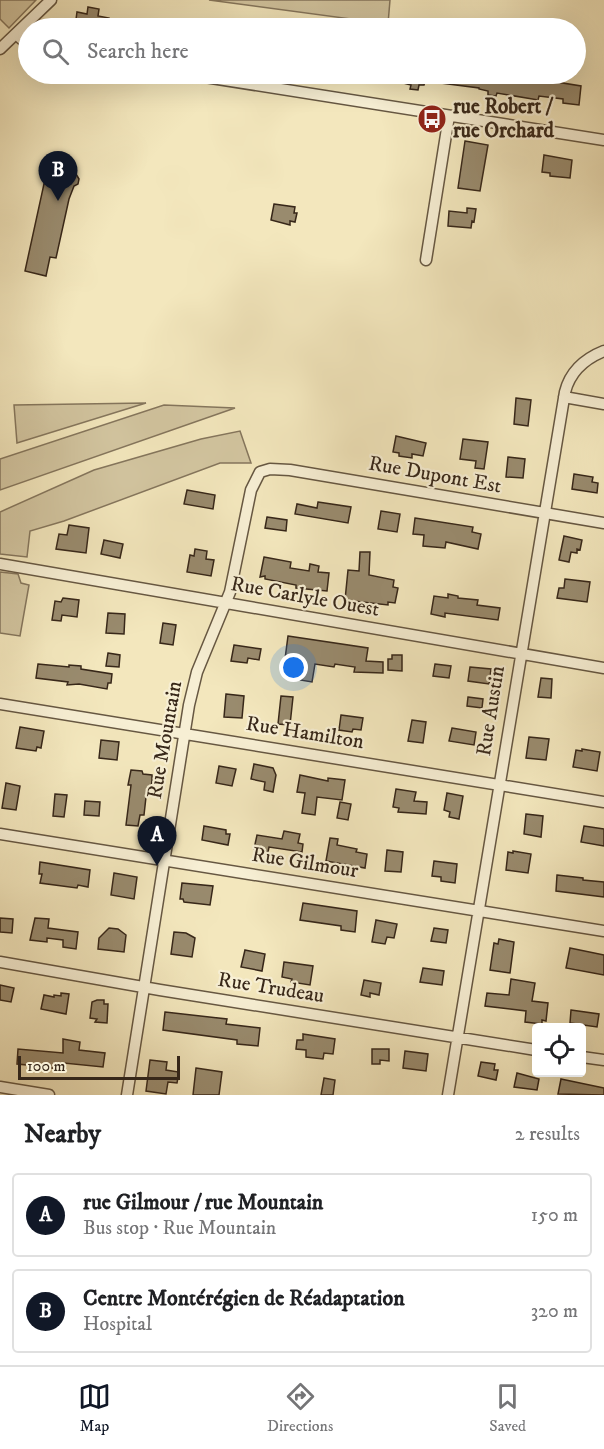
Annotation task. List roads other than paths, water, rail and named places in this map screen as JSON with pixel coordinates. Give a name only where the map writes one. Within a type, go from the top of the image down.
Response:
[{"type":"street","points":[[32,18],[51,0]]},
{"type":"street","points":[[0,49],[16,34]]},
{"type":"street","points":[[249,84],[604,140]]},
{"type":"street","points":[[426,260],[449,116]]},
{"type":"street","name":"Rue Austin","points":[[448,1095],[564,397],[572,374],[587,360],[604,351]]},
{"type":"street","points":[[564,397],[604,404]]},
{"type":"street","name":"Rue Dupont Est","points":[[260,472],[270,469],[290,470],[604,523]]},
{"type":"street","name":"Rue Mountain","points":[[127,1095],[184,733],[197,672],[226,603],[250,490],[260,472]]},
{"type":"street","name":"Rue Carlyle Ouest","points":[[0,564],[604,668]]},
{"type":"street","name":"Rue Hamilton","points":[[0,704],[604,802]]},
{"type":"street","name":"Rue Gilmour","points":[[0,834],[604,931]]},
{"type":"street","name":"Rue Trudeau","points":[[0,962],[144,988],[532,1049]]},
{"type":"street","points":[[586,1058],[604,1060]]},
{"type":"street","points":[[0,1087],[49,1095]]},
{"type":"place","name":"rue Robert / rue Orchard","points":[[432,119]]},
{"type":"place","name":"Centre Montérégien de Réadaptation","points":[[58,201]]},
{"type":"place","name":"rue Gilmour / rue Mountain","points":[[157,866]]}]
